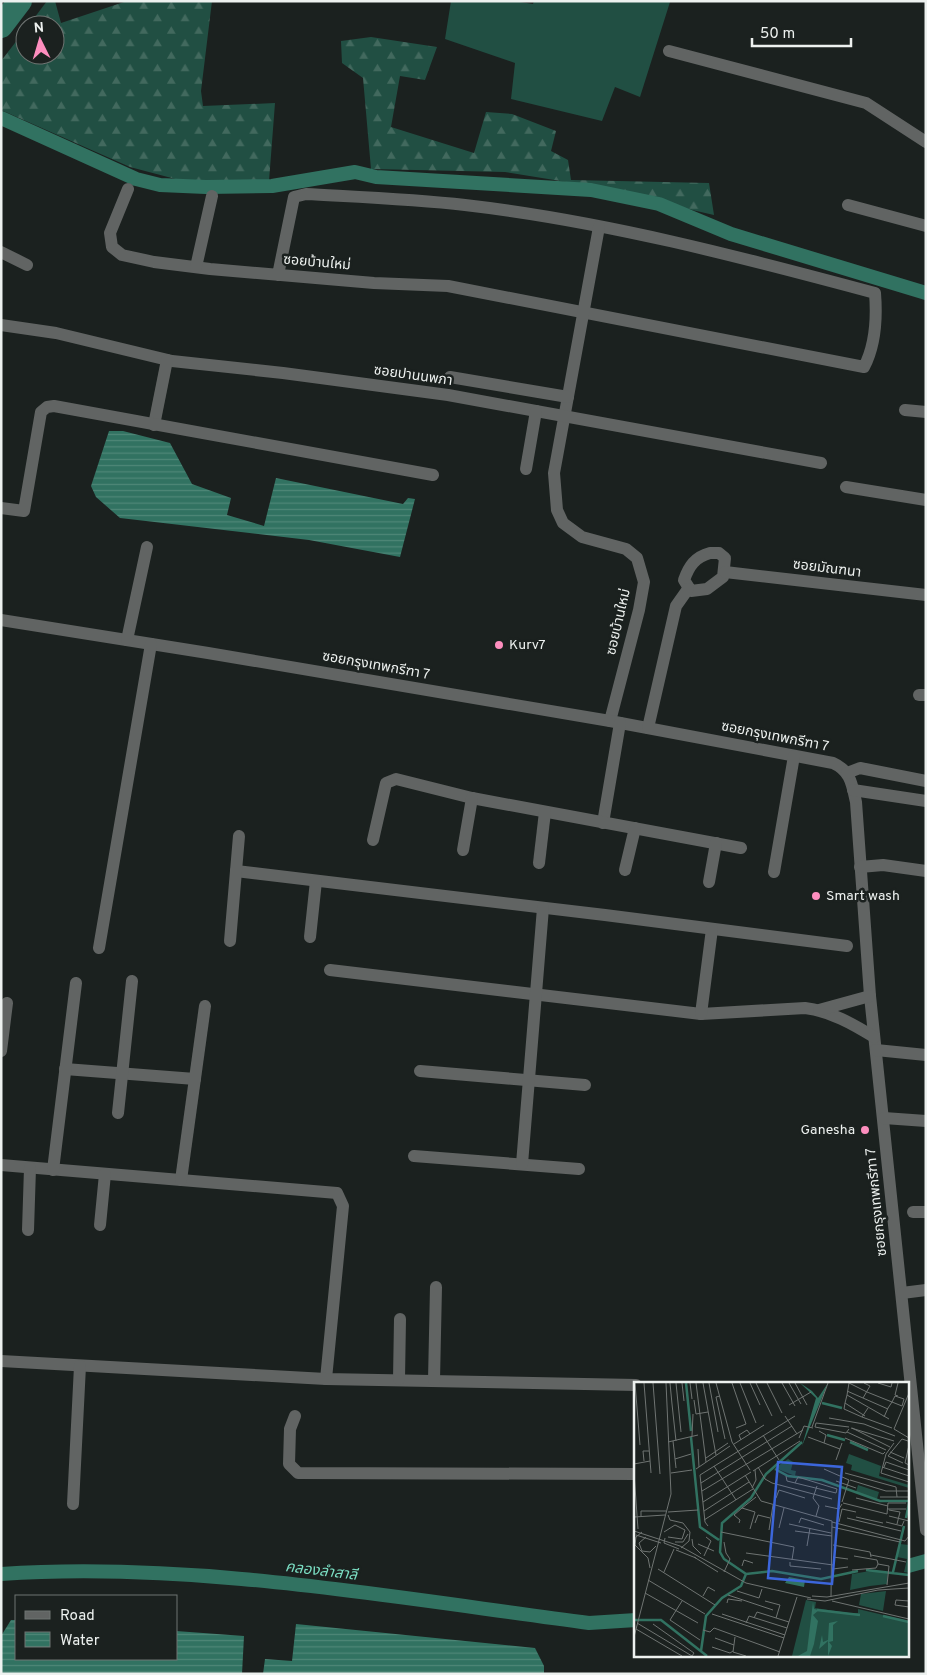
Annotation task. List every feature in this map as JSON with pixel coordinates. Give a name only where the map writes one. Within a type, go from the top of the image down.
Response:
[{"type":"street","points":[[669,51],[866,103],[926,142]]},
{"type":"street","name":"ซอยบ้านใหม่","points":[[128,189],[110,233],[112,248],[122,255],[196,268],[374,283],[448,286],[583,311],[864,367],[869,356],[877,317],[876,293],[744,258],[599,227],[583,311],[554,473],[557,510],[564,523],[582,537],[626,549],[637,558],[644,582],[615,722],[603,823]]},
{"type":"street","points":[[278,275],[294,197],[306,194],[465,205],[599,227]]},
{"type":"street","points":[[196,268],[212,196]]},
{"type":"street","points":[[848,205],[926,226]]},
{"type":"street","points":[[1,252],[27,265]]},
{"type":"street","name":"ซอยปานนพภา","points":[[1,325],[56,333],[167,360],[448,395],[821,463]]},
{"type":"street","points":[[154,425],[167,360]]},
{"type":"street","points":[[450,377],[568,397]]},
{"type":"street","points":[[1,508],[24,511],[41,412],[47,407],[54,406],[433,475]]},
{"type":"street","points":[[905,410],[926,412]]},
{"type":"street","points":[[526,469],[536,411]]},
{"type":"street","points":[[846,487],[926,500]]},
{"type":"street","points":[[127,640],[147,547]]},
{"type":"street","points":[[720,553],[725,558],[725,572],[718,582],[707,589],[695,591],[688,589],[684,580],[688,570],[704,555],[720,553]]},
{"type":"street","name":"ซอยมัณฑนา","points":[[725,572],[926,596]]},
{"type":"street","points":[[648,728],[676,606],[688,589]]},
{"type":"street","name":"ซอยกรุงเทพกรีฑา 7","points":[[1,620],[615,722],[833,763],[841,767],[848,773],[854,790],[870,996],[902,1293],[909,1382]]},
{"type":"street","points":[[99,948],[151,644]]},
{"type":"street","points":[[774,872],[794,756]]},
{"type":"street","points":[[848,773],[860,768],[926,780]]},
{"type":"street","points":[[373,840],[386,783],[390,780],[472,798],[741,848]]},
{"type":"street","points":[[854,790],[926,801]]},
{"type":"street","points":[[463,850],[472,798]]},
{"type":"street","points":[[539,863],[545,812]]},
{"type":"street","points":[[626,870],[636,828]]},
{"type":"street","points":[[230,941],[239,836]]},
{"type":"street","points":[[709,882],[716,843]]},
{"type":"street","points":[[860,867],[883,865],[926,871]]},
{"type":"street","points":[[236,871],[847,946]]},
{"type":"street","points":[[310,937],[316,881]]},
{"type":"street","points":[[522,1164],[543,908]]},
{"type":"street","points":[[702,1014],[712,929]]},
{"type":"street","points":[[330,970],[702,1014],[805,1008],[819,1010],[855,1025],[875,1043],[926,1055]]},
{"type":"street","points":[[118,1113],[132,981]]},
{"type":"street","points":[[53,1170],[76,983]]},
{"type":"street","points":[[819,1010],[870,996]]},
{"type":"street","points":[[1,1051],[7,1003]]},
{"type":"street","points":[[181,1180],[204,1006]]},
{"type":"street","points":[[65,1069],[195,1079]]},
{"type":"street","points":[[420,1071],[585,1085]]},
{"type":"street","points":[[884,1118],[926,1121]]},
{"type":"street","points":[[414,1156],[579,1169]]},
{"type":"street","points":[[1,1165],[337,1193],[343,1206],[326,1379]]},
{"type":"street","points":[[28,1230],[30,1168]]},
{"type":"street","points":[[100,1225],[105,1174]]},
{"type":"street","points":[[434,1380],[436,1287]]},
{"type":"street","points":[[902,1293],[926,1290]]},
{"type":"street","points":[[399,1379],[400,1319]]},
{"type":"street","points":[[1,1361],[326,1379],[634,1385]]},
{"type":"street","points":[[73,1504],[80,1366]]},
{"type":"street","name":"ซอยกรุงเทพกรีฑา 7","points":[[910,1398],[922,1455],[926,1530]]},
{"type":"street","points":[[295,1416],[290,1429],[290,1464],[298,1473],[634,1474]]},
{"type":"green space","points":[[47,1],[55,1],[59,15],[36,15]]},
{"type":"green space","points":[[127,1],[212,1],[201,91],[203,106],[275,103],[269,181],[183,181],[130,167],[1,110],[1,61],[15,43],[15,65],[65,65],[65,22]]},
{"type":"green space","points":[[451,1],[514,1],[533,4],[534,1],[670,2],[640,97],[615,87],[602,121],[511,99],[515,63],[445,39]]},
{"type":"green space","points":[[371,37],[437,47],[425,80],[400,76],[391,127],[474,153],[486,112],[512,114],[556,131],[551,151],[568,160],[571,180],[709,183],[714,215],[579,184],[505,172],[371,169],[363,78],[342,63],[341,41]]},
{"type":"water","points":[[109,431],[123,431],[170,443],[192,484],[231,498],[227,515],[264,526],[276,478],[403,504],[408,498],[415,499],[400,557],[309,540],[120,518],[96,497],[91,486]]},
{"type":"water","points":[[11,1620],[15,1620],[15,1660],[178,1660],[178,1631],[244,1636],[242,1674],[1,1674],[1,1636]]},
{"type":"water","points":[[296,1624],[535,1648],[544,1666],[544,1674],[263,1674],[265,1659],[292,1661]]},
{"type":"waterway","points":[[1,26],[20,1]]},
{"type":"waterway","points":[[1,118],[136,179],[160,185],[206,187],[272,186],[355,172],[376,177],[591,190],[659,204],[731,234],[926,293]]},
{"type":"waterway","name":"คลองลำสาลี","points":[[910,1565],[926,1561]]},
{"type":"waterway","name":"คลองลำสาลี","points":[[1,1574],[74,1571],[221,1577],[369,1593],[589,1623],[634,1620]]},
{"type":"place","name":"Kurv7","points":[[499,645]]},
{"type":"place","name":"Smart wash","points":[[816,896]]},
{"type":"place","name":"Ganesha","points":[[865,1130]]}]
